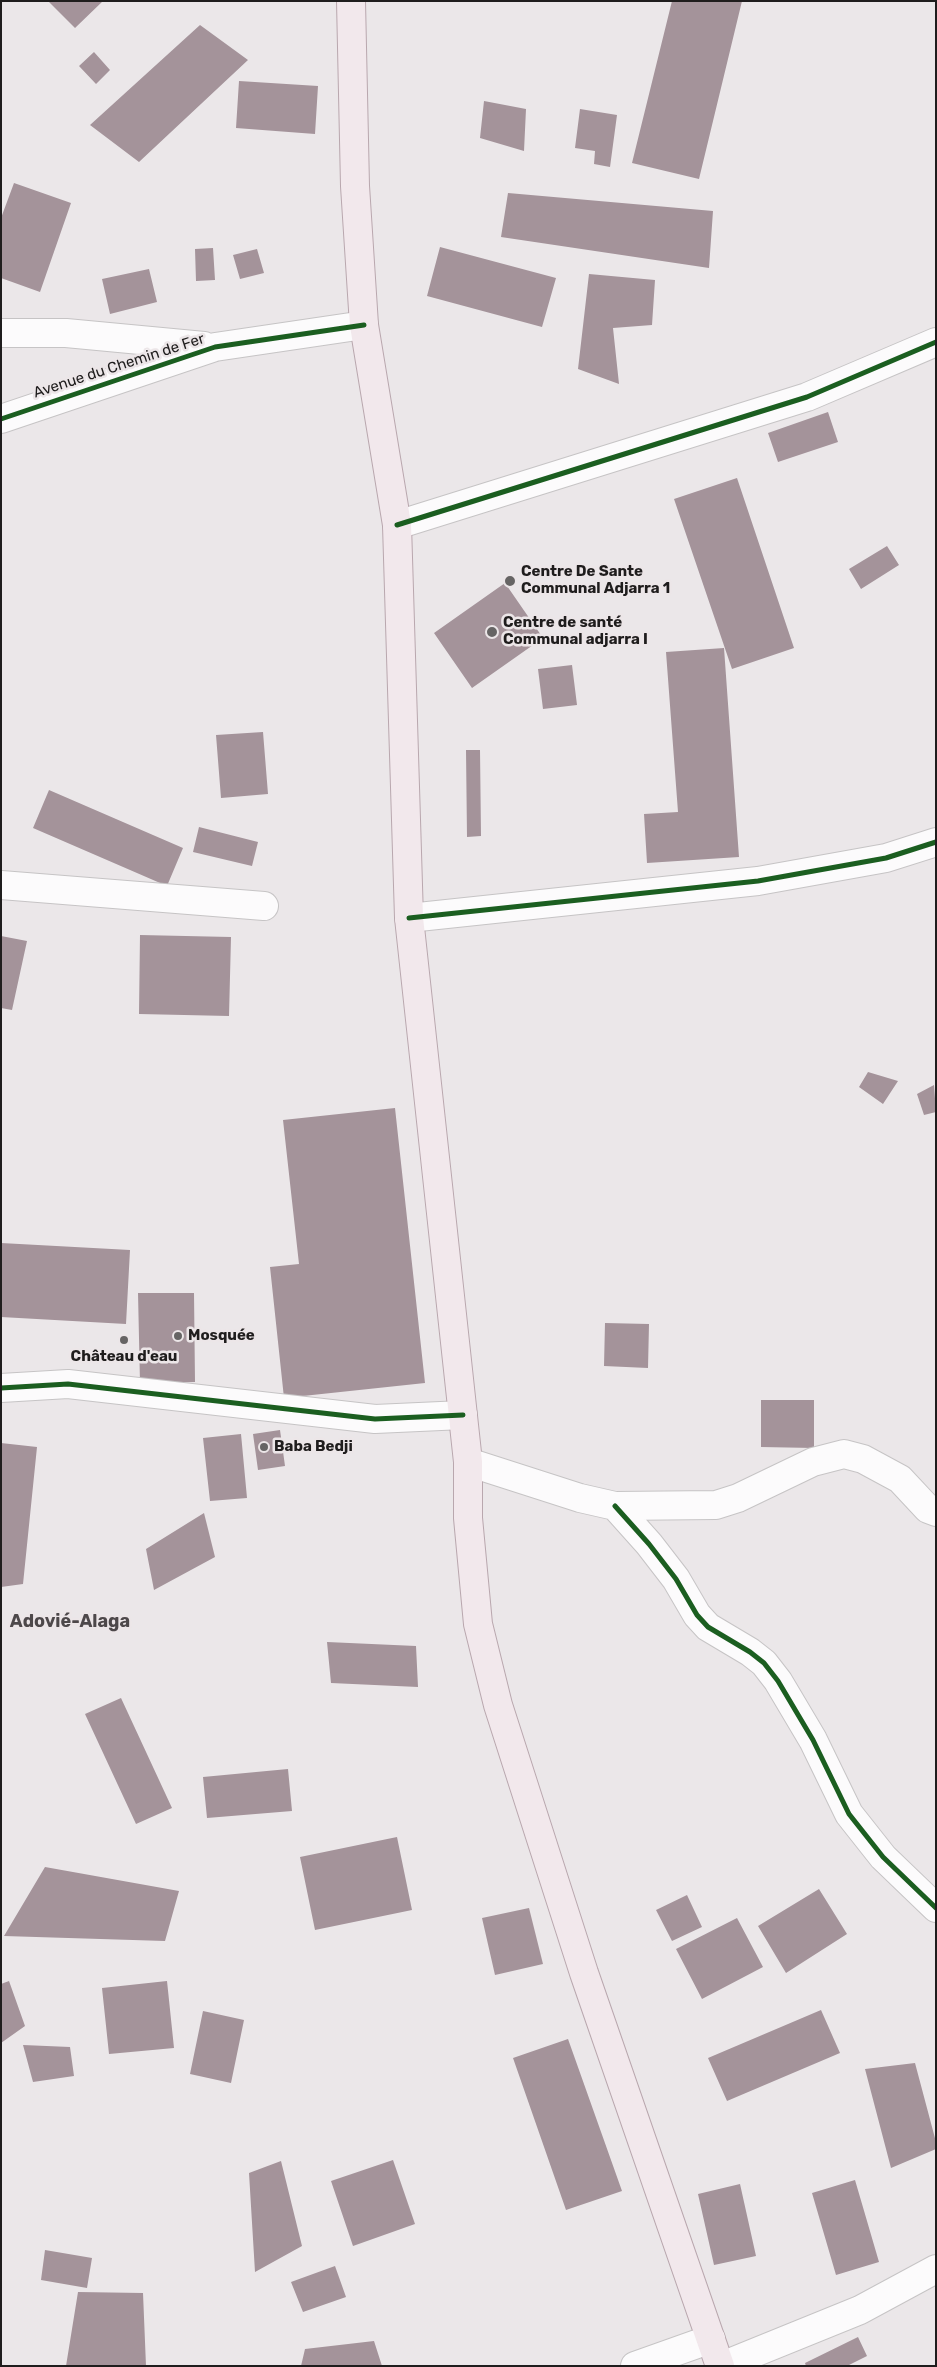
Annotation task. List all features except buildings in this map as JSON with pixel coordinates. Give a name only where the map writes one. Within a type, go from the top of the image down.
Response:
[{"type":"main road","points":[[351,1],[356,186],[364,325],[397,525],[409,918],[468,1462],[468,1518],[478,1624],[498,1705],[584,1973],[721,2366]]},
{"type":"street","points":[[353,30],[364,1]]},
{"type":"street","name":"Avenue du Chemin de Fer","points":[[1,419],[215,347],[364,325]]},
{"type":"street","points":[[1,333],[66,333],[215,347]]},
{"type":"street","points":[[397,525],[807,397],[936,342]]},
{"type":"street","points":[[409,918],[758,881],[886,858],[936,842]]},
{"type":"street","points":[[1,885],[264,906]]},
{"type":"street","points":[[1,1388],[68,1384],[375,1419],[463,1415]]},
{"type":"street","points":[[468,1462],[580,1498],[615,1506],[716,1505],[738,1498],[813,1462],[844,1454],[863,1459],[900,1479],[928,1509],[936,1512]]},
{"type":"street","points":[[615,1506],[660,1558],[676,1579],[697,1615],[708,1627],[750,1652],[764,1663],[778,1681],[814,1740],[849,1814],[883,1856],[936,1908]]},
{"type":"street","points":[[721,2366],[860,2310],[936,2269]]},
{"type":"street","points":[[635,2366],[711,2339]]},
{"type":"cycle path","points":[[1,419],[215,347],[364,325]]},
{"type":"cycle path","points":[[397,525],[807,397],[936,342]]},
{"type":"cycle path","points":[[409,918],[758,881],[886,858],[936,842]]},
{"type":"cycle path","points":[[1,1388],[68,1384],[375,1419],[463,1415]]},
{"type":"cycle path","points":[[615,1506],[649,1544],[676,1579],[697,1615],[708,1627],[750,1652],[764,1663],[778,1681],[813,1740],[849,1814],[883,1857],[936,1908]]},
{"type":"place","name":"Centre De Sante Communal Adjarra 1","points":[[510,581]]},
{"type":"place","name":"Centre de santé Communal adjarra I","points":[[492,632]]},
{"type":"place","name":"Mosquée","points":[[178,1336]]},
{"type":"place","name":"Château d'eau","points":[[124,1340]]},
{"type":"place","name":"Baba Bedji","points":[[264,1447]]},
{"type":"district","name":"Adovié-Alaga","points":[[70,1622]]}]
